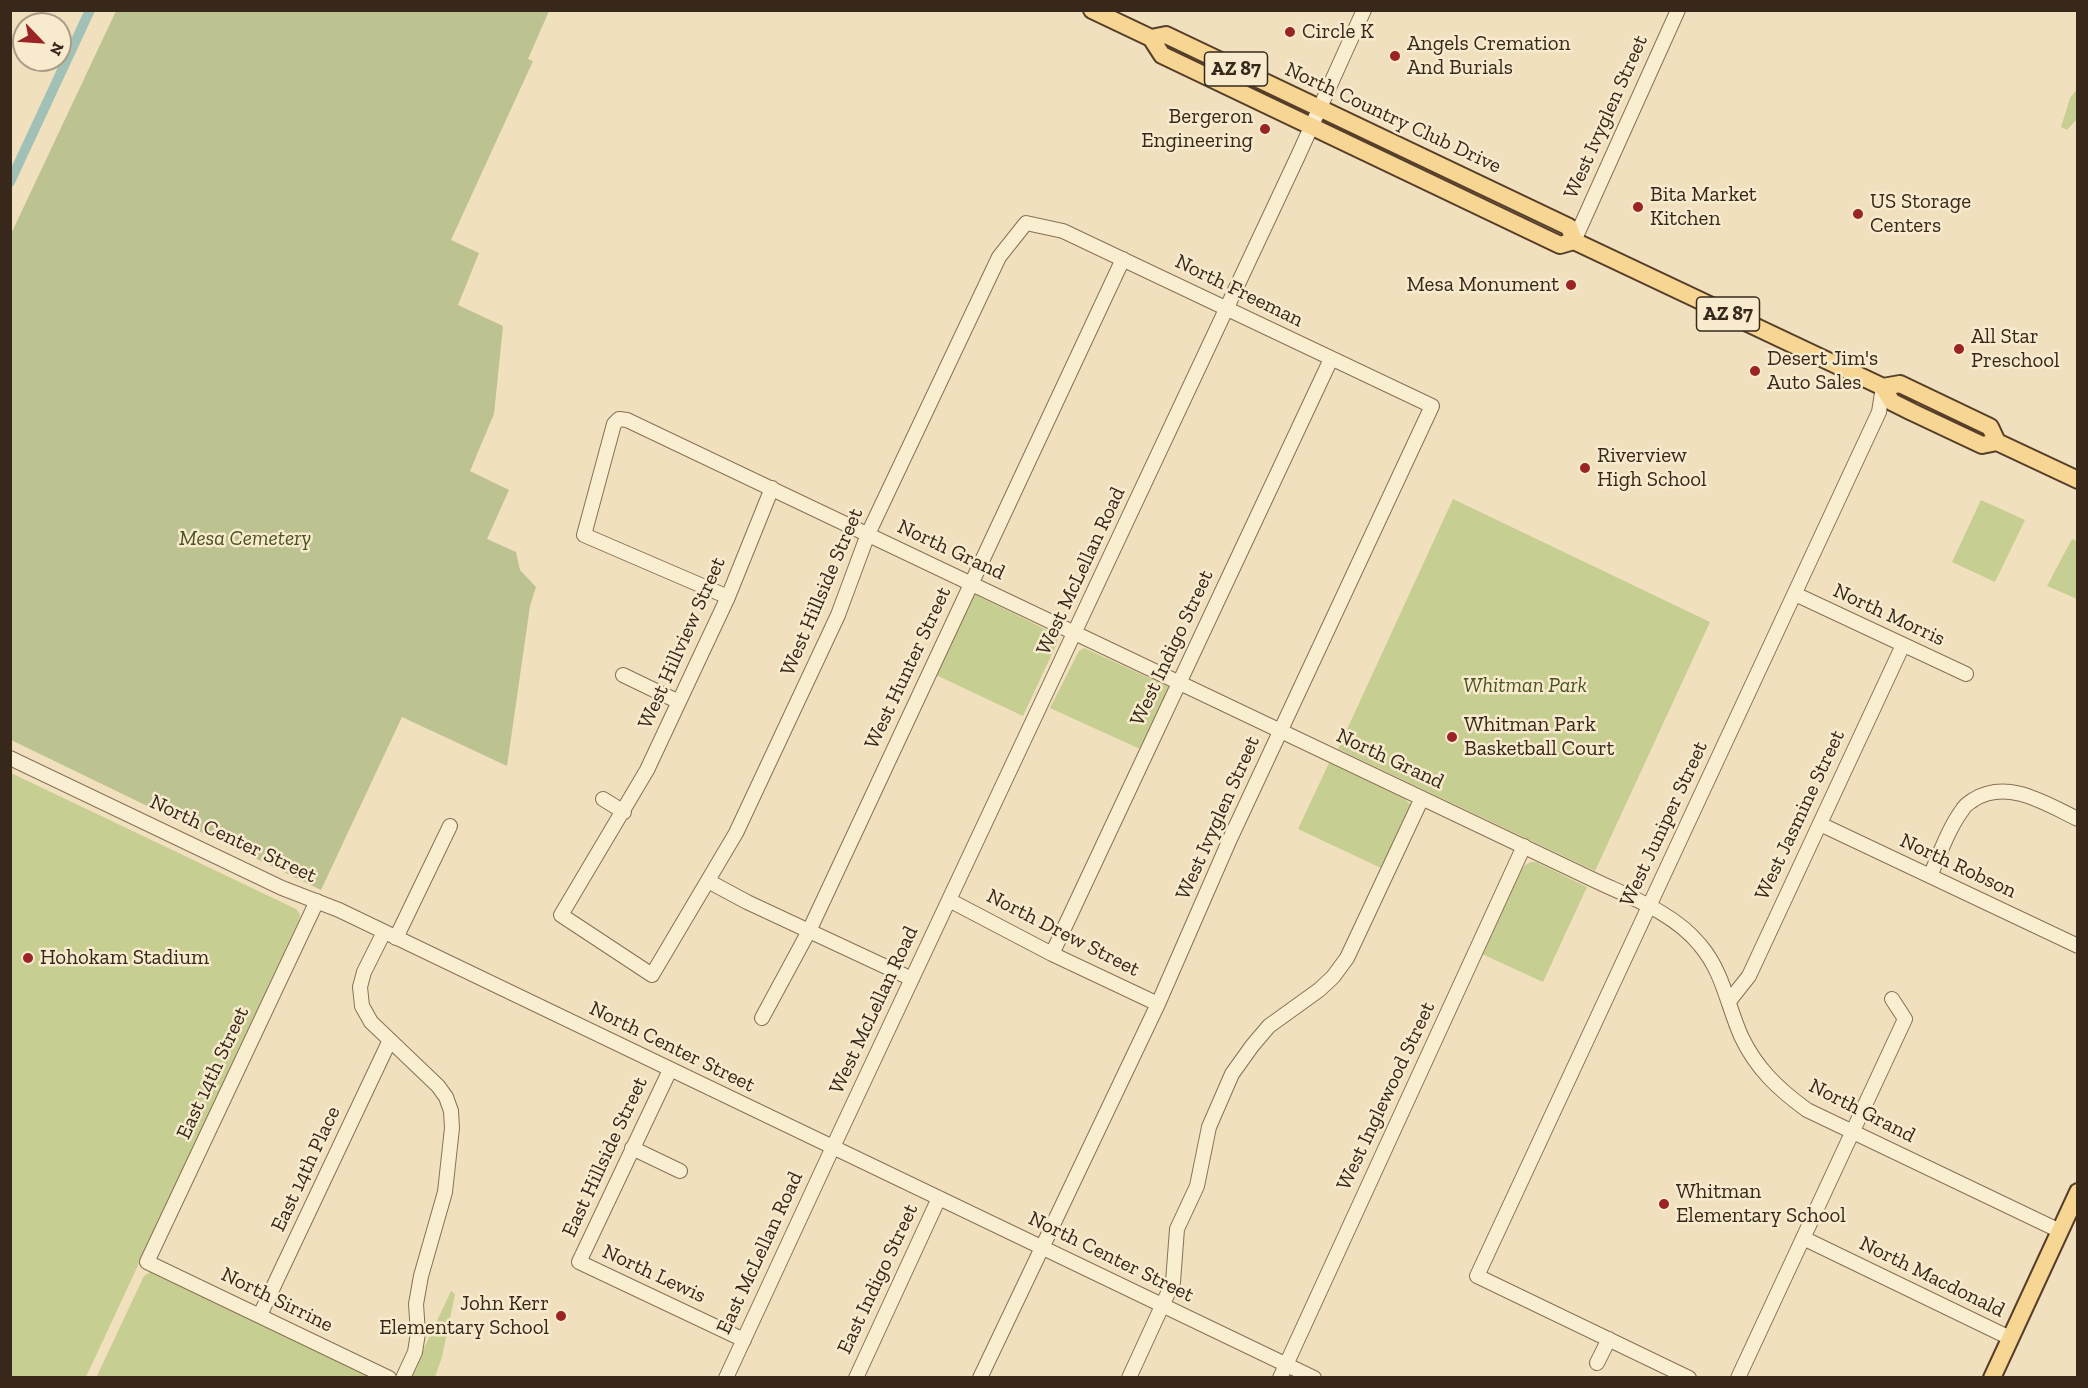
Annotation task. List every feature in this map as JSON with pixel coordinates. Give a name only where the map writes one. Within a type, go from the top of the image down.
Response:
[{"type":"main road","name":"North Country Club Drive","points":[[1092,10],[1151,38],[1162,55],[1312,127],[1560,245],[1574,241],[1883,387],[1892,402],[1982,445],[1997,442],[2078,480]]},
{"type":"main road","name":"North Country Club Drive","points":[[1151,38],[1166,35],[1569,227],[1574,241]]},
{"type":"main road","points":[[1992,1377],[2078,1192]]},
{"type":"street","name":"West McLellan Road","points":[[833,1147],[1321,109],[1364,10]]},
{"type":"street","name":"West Ivyglen Street","points":[[1574,241],[1678,10]]},
{"type":"street","name":"North Freeman","points":[[1026,223],[1063,231],[1432,406]]},
{"type":"street","name":"West Hillside Street","points":[[652,975],[736,833],[838,615],[868,534],[999,257],[1026,223]]},
{"type":"street","name":"West Hunter Street","points":[[762,1018],[809,931],[1123,259]]},
{"type":"street","name":"West Indigo Street","points":[[1052,954],[1331,359]]},
{"type":"street","name":"West Juniper Street","points":[[1609,1339],[1477,1276],[1879,412],[1883,387]]},
{"type":"street","name":"West Ivyglen Street","points":[[980,1377],[1158,1004],[1280,730],[1432,406]]},
{"type":"street","name":"North Grand","points":[[728,597],[584,534],[614,424],[619,419],[627,420],[971,582],[1524,846],[1675,921],[1700,944],[1718,971],[1741,1034],[1754,1059],[1769,1080],[1785,1094],[1807,1110],[2060,1230]]},
{"type":"street","name":"West Hillview Street","points":[[652,975],[561,915],[647,770],[728,597],[772,488]]},
{"type":"street","name":"North Morris","points":[[1795,594],[1966,675]]},
{"type":"street","name":"West Jasmine Street","points":[[1730,1000],[1749,976],[1903,645]]},
{"type":"street","points":[[623,675],[679,702]]},
{"type":"street","name":"North Center Street","points":[[10,758],[282,888],[390,935],[1314,1377]]},
{"type":"street","points":[[1930,876],[1964,806],[1982,795],[2003,790],[2024,794],[2078,819]]},
{"type":"street","points":[[1129,1377],[1173,1282],[1177,1229],[1197,1186],[1209,1127],[1232,1074],[1269,1026],[1319,990],[1347,958],[1422,798]]},
{"type":"street","points":[[603,799],[624,812]]},
{"type":"street","name":"North Robson","points":[[1820,824],[2078,946]]},
{"type":"street","points":[[403,1377],[415,1352],[418,1333],[416,1304],[419,1284],[445,1192],[452,1128],[451,1111],[446,1097],[438,1086],[371,1022],[362,1006],[360,987],[364,972],[390,935],[450,826]]},
{"type":"street","name":"West Inglewood Street","points":[[1280,1377],[1524,846]]},
{"type":"street","points":[[708,881],[747,902],[912,979]]},
{"type":"street","name":"North Drew Street","points":[[949,900],[1052,954],[1158,1004]]},
{"type":"street","name":"East 14th Street","points":[[147,1262],[317,902]]},
{"type":"street","points":[[1738,1377],[1905,1019],[1892,999]]},
{"type":"street","name":"East 14th Place","points":[[260,1315],[390,1040]]},
{"type":"street","name":"East Hillside Street","points":[[579,1262],[669,1070]]},
{"type":"street","name":"East McLellan Road","points":[[726,1377],[833,1147]]},
{"type":"street","points":[[632,1149],[680,1171]]},
{"type":"street","name":"East Indigo Street","points":[[856,1377],[939,1198]]},
{"type":"street","name":"North Macdonald","points":[[1803,1238],[2010,1338]]},
{"type":"street","name":"North Sirrine","points":[[147,1262],[389,1377]]},
{"type":"street","name":"North Lewis","points":[[579,1262],[744,1340]]},
{"type":"street","points":[[1598,1363],[1609,1339],[1689,1377]]},
{"type":"green space","name":"Mesa Cemetery","points":[[116,11],[549,11],[528,59],[533,61],[451,240],[479,253],[458,305],[503,326],[494,414],[470,471],[509,490],[487,539],[516,552],[520,570],[536,587],[530,606],[507,766],[402,717],[321,890],[11,740],[11,234]]},
{"type":"green space","points":[[2077,89],[2077,119],[2067,130],[2061,127],[2070,98]]},
{"type":"green space","name":"Whitman Park","points":[[1453,499],[1710,622],[1595,871],[1338,749]]},
{"type":"green space","points":[[1981,500],[2025,520],[1995,582],[1952,562]]},
{"type":"green space","points":[[2072,539],[2077,541],[2077,599],[2047,586]]},
{"type":"green space","points":[[974,594],[1057,635],[1057,643],[1023,716],[936,675]]},
{"type":"green space","points":[[1084,648],[1169,687],[1140,749],[1050,708],[1079,651]]},
{"type":"green space","points":[[1329,763],[1405,799],[1412,806],[1383,869],[1298,829]]},
{"type":"green space","points":[[11,773],[296,909],[300,914],[86,1377],[11,1377]]},
{"type":"green space","points":[[1531,862],[1536,862],[1587,887],[1543,982],[1482,954],[1521,871]]},
{"type":"green space","points":[[152,1271],[375,1378],[96,1378],[144,1276]]},
{"type":"green space","points":[[451,1291],[455,1294],[442,1357],[435,1377],[410,1378]]},
{"type":"waterway","points":[[10,182],[90,10]]},
{"type":"place","name":"Circle K","points":[[1290,32]]},
{"type":"place","name":"Angels Cremation And Burials","points":[[1395,56]]},
{"type":"place","name":"Bergeron Engineering","points":[[1265,129]]},
{"type":"place","name":"Bita Market Kitchen","points":[[1638,207]]},
{"type":"place","name":"US Storage Centers","points":[[1858,214]]},
{"type":"place","name":"Mesa Monument","points":[[1571,285]]},
{"type":"place","name":"All Star Preschool","points":[[1959,349]]},
{"type":"place","name":"Desert Jim's Auto Sales","points":[[1755,371]]},
{"type":"place","name":"Riverview High School","points":[[1585,468]]},
{"type":"place","name":"Whitman Park Basketball Court","points":[[1452,737]]},
{"type":"place","name":"Hohokam Stadium","points":[[28,958]]},
{"type":"place","name":"Whitman Elementary School","points":[[1664,1204]]},
{"type":"place","name":"John Kerr Elementary School","points":[[561,1316]]}]
